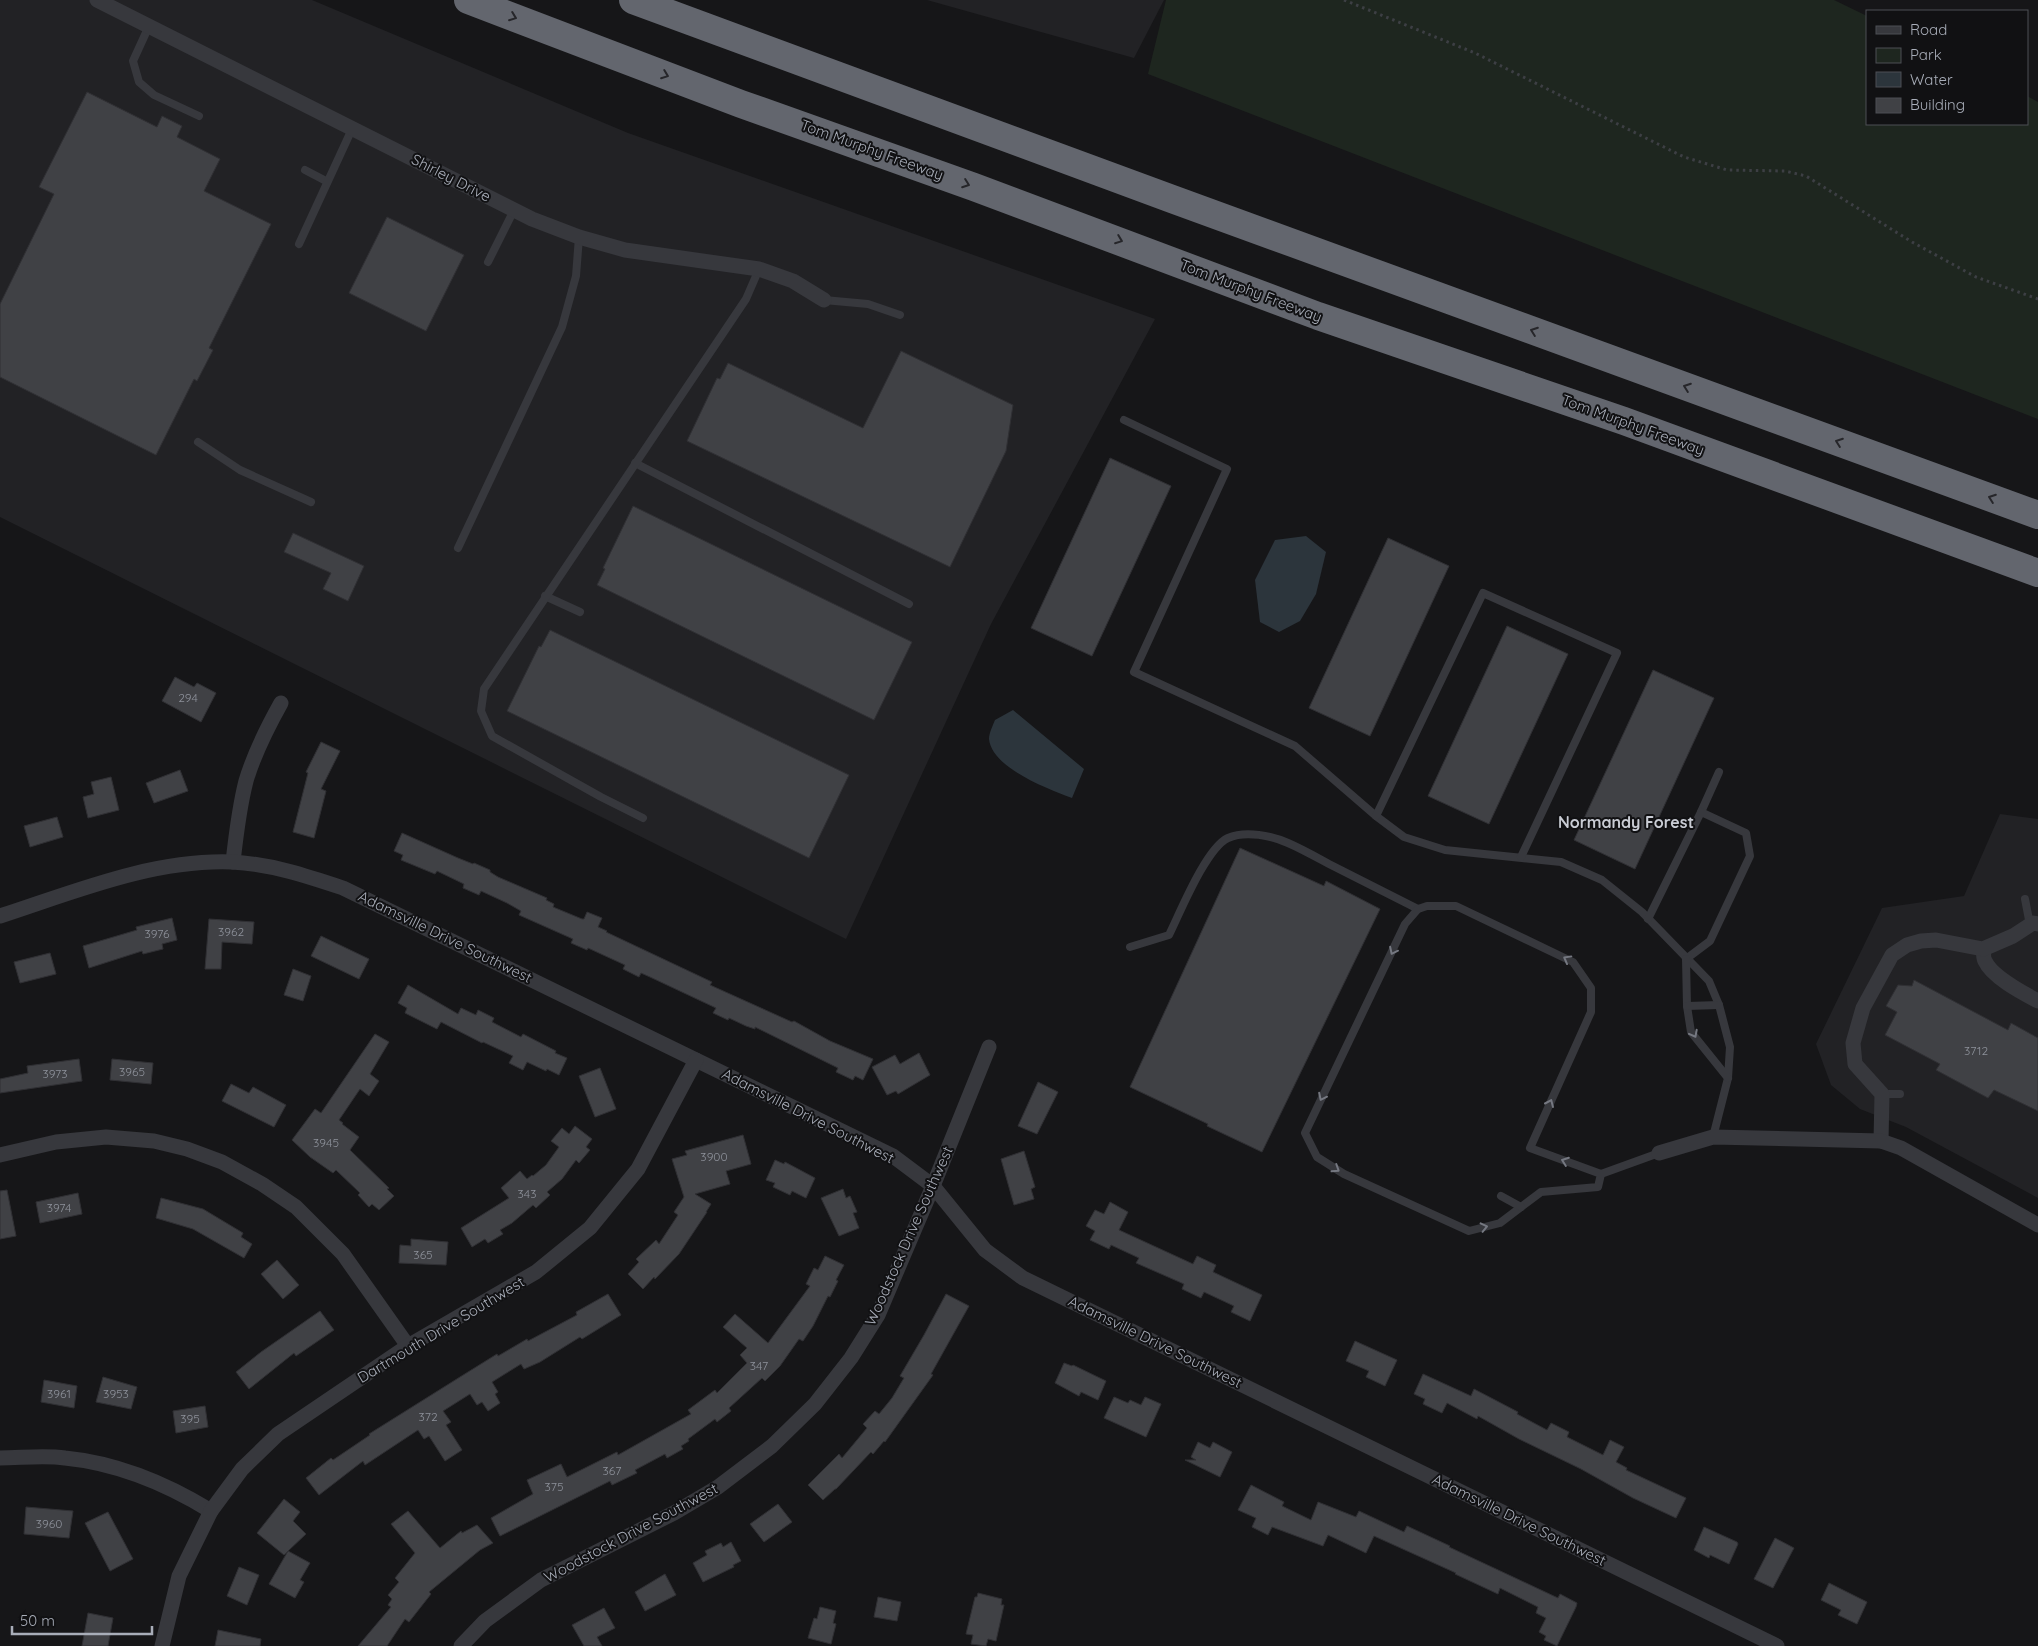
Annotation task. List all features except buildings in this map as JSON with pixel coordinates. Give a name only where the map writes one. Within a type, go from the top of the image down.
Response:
[{"type":"highway","name":"Tom Murphy Freeway","points":[[468,0],[742,104],[974,187],[1318,316],[1624,420],[2038,573]]},
{"type":"highway","points":[[633,0],[2038,515]]},
{"type":"street","name":"Shirley Drive","points":[[97,0],[514,210],[579,237],[625,250],[759,269],[793,281],[824,300]]},
{"type":"street","points":[[233,862],[238,820],[247,780],[262,740],[280,702]]},
{"type":"street","name":"Adamsville Drive Southwest","points":[[0,916],[142,872],[187,863],[233,862],[292,870],[343,888],[893,1156],[933,1186],[985,1250],[1023,1278],[1777,1646]]},
{"type":"street","points":[[1881,1141],[1882,1094],[1855,1064],[1853,1043],[1863,1008],[1892,955],[1907,945],[1921,941],[1936,940],[1984,949],[2034,924]]},
{"type":"street","points":[[1984,949],[1984,960],[1995,972],[2018,990],[2038,1001]]},
{"type":"street","name":"Woodstock Drive Southwest","points":[[461,1646],[485,1621],[541,1580],[674,1513],[718,1487],[772,1446],[814,1404],[851,1358],[878,1315],[989,1047]]},
{"type":"street","name":"Dartmouth Drive Southwest","points":[[162,1646],[179,1576],[210,1511],[242,1469],[278,1434],[408,1346],[536,1272],[590,1228],[638,1169],[696,1060]]},
{"type":"street","points":[[0,1155],[56,1142],[106,1137],[154,1141],[187,1149],[222,1162],[262,1184],[302,1214],[343,1254],[408,1346]]},
{"type":"street","points":[[1659,1153],[1713,1137],[1881,1141],[1901,1148],[2038,1225]]},
{"type":"street","points":[[0,1458],[64,1458],[104,1464],[140,1476],[189,1497],[210,1511]]},
{"type":"lane","points":[[149,26],[132,61],[139,82],[154,95],[199,116]]},
{"type":"lane","points":[[299,244],[326,181],[352,129]]},
{"type":"lane","points":[[305,170],[326,181]]},
{"type":"lane","points":[[488,262],[514,210]]},
{"type":"lane","points":[[458,548],[562,327],[576,276],[579,237]]},
{"type":"lane","points":[[643,818],[492,736],[481,711],[484,689],[746,299],[759,269]]},
{"type":"lane","points":[[824,300],[868,304],[900,314]]},
{"type":"lane","points":[[1124,420],[1227,468],[1134,672],[1295,746],[1376,816],[1404,837],[1446,850],[1561,862],[1602,880],[1648,919],[1709,981],[1719,1005],[1730,1047],[1728,1078],[1713,1137]]},
{"type":"lane","points":[[198,442],[240,470],[311,502]]},
{"type":"lane","points":[[635,464],[909,604]]},
{"type":"lane","points":[[1376,816],[1483,593],[1617,653],[1522,857]]},
{"type":"lane","points":[[545,596],[580,612]]},
{"type":"lane","points":[[1648,919],[1719,772]]},
{"type":"lane","points":[[1686,959],[1710,941],[1750,856],[1746,833],[1701,812]]},
{"type":"lane","points":[[1130,947],[1168,935],[1198,876],[1210,857],[1229,838],[1246,835],[1261,835],[1287,843],[1418,910]]},
{"type":"lane","points":[[2025,899],[2034,924]]},
{"type":"lane","points":[[1601,1174],[1598,1187],[1541,1192],[1500,1223],[1469,1231],[1344,1174],[1317,1157],[1305,1133],[1405,924],[1418,910],[1427,906],[1456,906],[1573,962],[1591,988],[1591,1012],[1530,1148],[1601,1174],[1659,1153]]},
{"type":"lane","points":[[1686,959],[1687,1006],[1692,1032],[1728,1078]]},
{"type":"lane","points":[[1687,1006],[1719,1005]]},
{"type":"lane","points":[[1882,1094],[1900,1094]]},
{"type":"lane","points":[[1501,1196],[1521,1207]]},
{"type":"path","points":[[1344,0],[1475,53],[1684,157],[1728,170],[1785,171],[1806,176],[1912,242],[1976,277],[2038,299]]},
{"type":"shaded area","points":[[0,0],[312,0],[628,133],[1155,319],[991,624],[846,939],[0,517]]},
{"type":"shaded area","points":[[927,0],[1164,0],[1134,58]]},
{"type":"shaded area","points":[[2000,814],[2038,819],[2038,1198],[1906,1127],[1860,1109],[1831,1085],[1816,1044],[1882,908],[1964,896]]},
{"type":"green space","points":[[1166,0],[1834,0],[1866,16],[1866,125],[2028,125],[2028,97],[2038,102],[2038,419],[1148,74]]},
{"type":"water","points":[[1306,536],[1326,552],[1316,594],[1300,621],[1279,632],[1260,622],[1255,580],[1275,540]]},
{"type":"water","points":[[1013,710],[1084,769],[1072,798],[1023,776],[1010,768],[992,749],[989,737],[995,720]]},
{"type":"district","name":"Normandy Forest","points":[[1626,822]]}]
